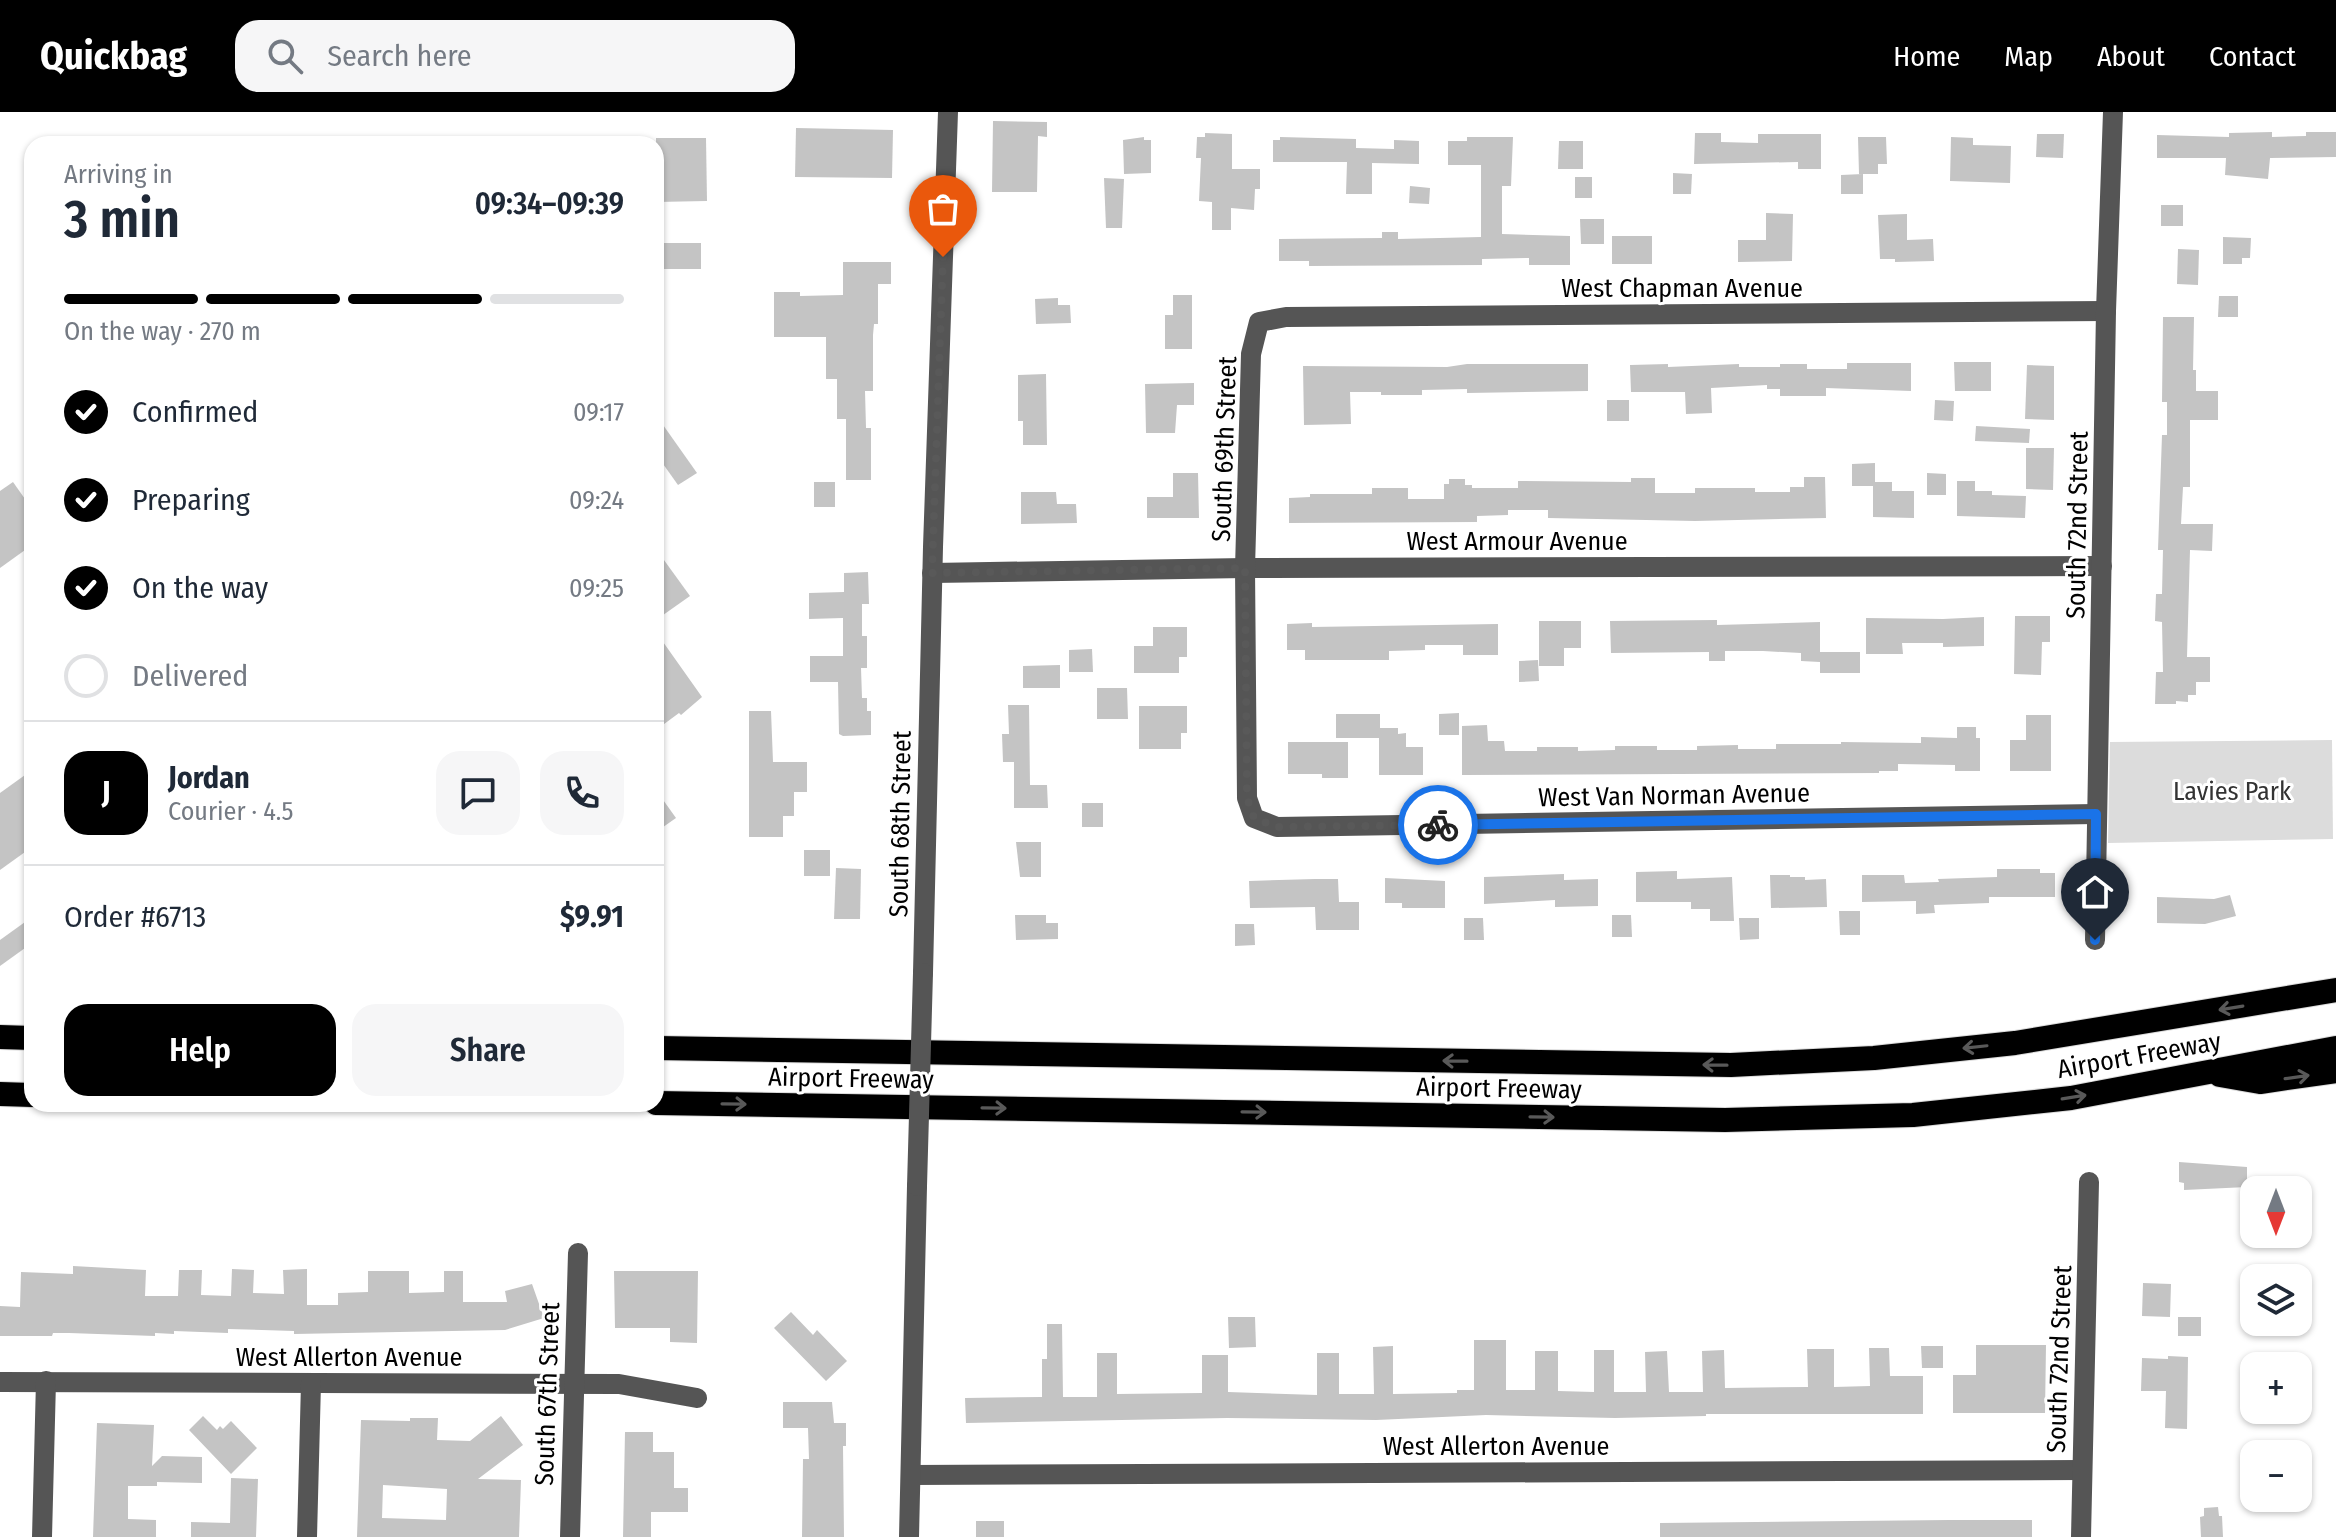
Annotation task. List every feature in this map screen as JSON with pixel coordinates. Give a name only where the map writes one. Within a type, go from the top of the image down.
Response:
[{"type":"highway","points":[[2286,999],[2336,979]]},
{"type":"highway","name":"Airport Freeway","points":[[664,1048],[1731,1065],[1874,1058],[2015,1043],[2336,990]]},
{"type":"highway","points":[[0,1037],[24,1038]]},
{"type":"highway","name":"Airport Freeway","points":[[664,1103],[1725,1120],[1913,1115],[2071,1098],[2336,1048]]},
{"type":"highway","points":[[2202,1072],[2260,1082],[2336,1071]]},
{"type":"highway","points":[[0,1094],[24,1095]]},
{"type":"street","name":"South 68th Street","points":[[909,1537],[932,573],[948,112]]},
{"type":"street","name":"South 72nd Street","points":[[2095,940],[2106,311],[2113,112]]},
{"type":"street","name":"West Chapman Avenue","points":[[1259,322],[1286,317],[2106,311]]},
{"type":"street","name":"South 69th Street","points":[[1254,818],[1247,798],[1245,568],[1251,354],[1259,322]]},
{"type":"street","name":"West Armour Avenue","points":[[932,573],[1245,568],[2102,566]]},
{"type":"street","name":"West Van Norman Avenue","points":[[1254,818],[1277,827],[2096,814]]},
{"type":"street","name":"South 72nd Street","points":[[2081,1537],[2089,1182]]},
{"type":"street","name":"South 67th Street","points":[[570,1537],[578,1253]]},
{"type":"street","points":[[42,1537],[46,1381]]},
{"type":"street","name":"West Allerton Avenue","points":[[0,1382],[619,1384],[697,1398]]},
{"type":"street","points":[[307,1537],[311,1383]]},
{"type":"street","name":"West Allerton Avenue","points":[[911,1475],[2082,1470]]},
{"type":"green space","name":"Lavies Park","points":[[2332,740],[2333,839],[2108,843],[2110,742]]},
{"type":"building","points":[[993,121],[1047,122],[1047,137],[1038,136],[1037,192],[992,192]]},
{"type":"building","points":[[796,128],[893,130],[892,178],[795,177]]},
{"type":"building","points":[[2272,132],[2272,137],[2336,132],[2336,157],[2270,158],[2268,179],[2225,175],[2226,158],[2157,158],[2157,135],[2229,137],[2229,133]]},
{"type":"building","points":[[1205,133],[1232,134],[1232,169],[1260,169],[1260,189],[1255,189],[1254,210],[1231,208],[1231,230],[1212,230],[1212,202],[1199,201],[1201,158],[1196,158],[1197,137],[1205,137]]},
{"type":"building","points":[[1695,133],[1721,133],[1721,142],[1758,143],[1758,134],[1821,134],[1821,169],[1798,169],[1798,162],[1694,164]]},
{"type":"building","points":[[2037,134],[2064,134],[2063,158],[2036,157]]},
{"type":"building","points":[[1144,137],[1144,140],[1151,140],[1151,173],[1124,174],[1123,140]]},
{"type":"building","points":[[1280,137],[1356,139],[1356,148],[1394,149],[1394,140],[1419,141],[1419,164],[1372,163],[1372,194],[1346,194],[1347,162],[1273,162],[1273,140],[1280,140]]},
{"type":"building","points":[[1467,137],[1513,137],[1511,186],[1502,186],[1502,234],[1570,236],[1570,265],[1529,265],[1529,258],[1482,259],[1482,265],[1309,266],[1309,261],[1279,261],[1279,239],[1382,238],[1382,232],[1398,232],[1398,239],[1481,237],[1481,165],[1448,165],[1448,141],[1467,141]]},
{"type":"building","points":[[1858,137],[1886,137],[1887,164],[1878,164],[1878,174],[1859,174]]},
{"type":"building","points":[[1951,137],[1973,138],[1973,145],[2011,146],[2010,183],[1950,181]]},
{"type":"building","points":[[664,138],[706,138],[707,201],[664,202]]},
{"type":"building","points":[[1559,141],[1583,141],[1583,169],[1558,169]]},
{"type":"building","points":[[1673,173],[1692,174],[1691,194],[1673,194]]},
{"type":"building","points":[[1863,174],[1863,194],[1841,194],[1841,175]]},
{"type":"building","points":[[1575,177],[1592,177],[1592,198],[1575,198]]},
{"type":"building","points":[[1104,178],[1124,179],[1122,228],[1106,228]]},
{"type":"building","points":[[1410,186],[1430,188],[1429,204],[1409,203]]},
{"type":"building","points":[[2161,205],[2183,205],[2183,226],[2161,226]]},
{"type":"building","points":[[1766,213],[1793,214],[1792,261],[1738,262],[1738,240],[1766,240]]},
{"type":"building","points":[[1907,214],[1907,240],[1933,239],[1934,261],[1895,262],[1895,259],[1880,259],[1878,215]]},
{"type":"building","points":[[1580,219],[1604,219],[1604,244],[1581,244]]},
{"type":"building","points":[[1612,236],[1652,236],[1652,264],[1612,264]]},
{"type":"building","points":[[2223,237],[2251,238],[2250,258],[2242,258],[2242,264],[2223,264]]},
{"type":"building","points":[[664,243],[701,243],[701,269],[664,269]]},
{"type":"building","points":[[2178,249],[2199,250],[2198,285],[2177,284]]},
{"type":"building","points":[[843,262],[891,262],[891,284],[878,284],[878,324],[874,324],[873,335],[873,391],[865,391],[866,428],[871,428],[871,480],[846,480],[846,419],[837,419],[837,379],[826,379],[826,337],[774,337],[774,292],[800,292],[800,296],[843,295]]},
{"type":"building","points":[[1173,295],[1192,295],[1192,349],[1165,349],[1165,315],[1173,315]]},
{"type":"building","points":[[2219,296],[2238,296],[2238,317],[2218,317]]},
{"type":"building","points":[[1058,298],[1058,305],[1070,305],[1071,323],[1036,324],[1035,299]]},
{"type":"building","points":[[2163,317],[2194,317],[2193,370],[2196,370],[2196,391],[2218,391],[2218,420],[2190,420],[2190,487],[2183,487],[2181,524],[2213,524],[2212,551],[2190,550],[2187,657],[2210,657],[2210,682],[2196,682],[2196,695],[2188,695],[2188,702],[2176,701],[2176,704],[2155,704],[2156,672],[2163,672],[2162,622],[2155,621],[2156,594],[2162,594],[2163,550],[2158,550],[2162,435],[2167,435],[2167,402],[2162,402]]},
{"type":"building","points":[[1954,362],[1991,362],[1991,391],[1955,391]]},
{"type":"building","points":[[1847,363],[1911,363],[1911,391],[1826,388],[1826,396],[1780,396],[1780,389],[1767,389],[1767,385],[1711,388],[1712,413],[1686,414],[1685,392],[1631,392],[1630,365],[1739,364],[1739,367],[1780,367],[1780,364],[1807,364],[1807,369],[1847,369]]},
{"type":"building","points":[[1467,364],[1588,364],[1588,391],[1467,393],[1467,389],[1422,390],[1422,395],[1350,392],[1351,424],[1304,425],[1303,366],[1447,367]]},
{"type":"building","points":[[2027,365],[2054,366],[2054,420],[2025,419]]},
{"type":"building","points":[[1046,374],[1047,445],[1023,445],[1023,421],[1018,421],[1018,375]]},
{"type":"building","points":[[1194,383],[1194,405],[1177,405],[1175,433],[1146,433],[1145,384]]},
{"type":"building","points":[[1607,400],[1629,400],[1629,421],[1607,421]]},
{"type":"building","points":[[1935,400],[1954,401],[1953,421],[1934,420]]},
{"type":"building","points":[[664,426],[697,473],[678,485],[664,465]]},
{"type":"building","points":[[1976,426],[2030,429],[2029,443],[1975,441]]},
{"type":"building","points":[[2026,448],[2054,448],[2053,490],[2026,489]]},
{"type":"building","points":[[1875,463],[1875,482],[1892,482],[1892,491],[1914,491],[1914,518],[1873,517],[1873,486],[1852,486],[1852,464]]},
{"type":"building","points":[[1173,473],[1198,473],[1199,518],[1147,518],[1147,497],[1173,497]]},
{"type":"building","points":[[1927,473],[1946,474],[1946,495],[1927,495]]},
{"type":"building","points":[[1804,477],[1825,477],[1826,518],[1695,521],[1548,518],[1548,510],[1508,510],[1508,515],[1477,516],[1477,522],[1289,523],[1289,498],[1310,497],[1310,494],[1372,494],[1372,488],[1408,488],[1408,499],[1444,499],[1444,484],[1449,484],[1449,479],[1465,479],[1465,485],[1472,485],[1472,488],[1518,488],[1518,481],[1631,482],[1631,478],[1655,478],[1655,493],[1695,493],[1695,488],[1755,488],[1755,492],[1790,492],[1790,487],[1804,487]]},
{"type":"building","points":[[1957,481],[1975,481],[1975,491],[1992,491],[1992,495],[2026,496],[2025,518],[1957,516]]},
{"type":"building","points":[[13,482],[24,498],[24,551],[0,568],[0,491]]},
{"type":"building","points":[[814,482],[835,482],[835,507],[814,507]]},
{"type":"building","points":[[1021,492],[1056,492],[1057,504],[1076,504],[1077,523],[1021,524]]},
{"type":"building","points":[[664,560],[690,596],[664,614]]},
{"type":"building","points":[[868,572],[869,604],[862,604],[862,636],[867,636],[867,668],[861,668],[862,698],[867,698],[867,711],[871,711],[871,735],[843,736],[839,734],[838,682],[810,682],[810,656],[843,656],[843,618],[809,619],[809,593],[844,592],[844,573]]},
{"type":"building","points":[[2015,616],[2050,616],[2050,642],[2042,642],[2041,675],[2014,674]]},
{"type":"building","points":[[1984,617],[1984,646],[1943,647],[1943,643],[1902,643],[1903,654],[1866,654],[1866,618]]},
{"type":"building","points":[[1717,620],[1717,625],[1820,622],[1820,662],[1801,661],[1801,653],[1763,651],[1725,651],[1725,661],[1709,661],[1709,652],[1611,653],[1610,621]]},
{"type":"building","points":[[1539,621],[1581,621],[1581,648],[1564,648],[1564,666],[1539,666]]},
{"type":"building","points":[[1312,623],[1312,627],[1498,624],[1498,655],[1463,655],[1463,645],[1425,645],[1425,650],[1389,651],[1389,660],[1305,660],[1305,650],[1287,650],[1287,624]]},
{"type":"building","points":[[1153,627],[1187,627],[1187,657],[1179,657],[1179,673],[1134,673],[1134,646],[1153,646]]},
{"type":"building","points":[[664,643],[702,697],[681,715],[679,713],[664,724]]},
{"type":"building","points":[[1092,649],[1093,672],[1069,672],[1069,650]]},
{"type":"building","points":[[1820,652],[1860,652],[1860,673],[1820,673]]},
{"type":"building","points":[[1538,660],[1539,681],[1519,682],[1519,661]]},
{"type":"building","points":[[1060,665],[1060,688],[1023,688],[1023,666]]},
{"type":"building","points":[[1097,688],[1127,688],[1128,719],[1097,719]]},
{"type":"building","points":[[1008,705],[1029,705],[1030,785],[1047,785],[1048,808],[1014,808],[1014,762],[1003,762],[1002,734],[1009,734]]},
{"type":"building","points":[[1139,706],[1187,706],[1187,733],[1181,733],[1181,749],[1139,749]]},
{"type":"building","points":[[749,711],[771,711],[773,762],[807,762],[807,792],[794,792],[794,816],[783,816],[783,837],[749,837]]},
{"type":"building","points":[[1459,713],[1459,735],[1439,735],[1439,714]]},
{"type":"building","points":[[1336,714],[1380,714],[1380,728],[1398,728],[1398,734],[1406,733],[1406,747],[1423,747],[1423,775],[1379,775],[1379,738],[1336,738]]},
{"type":"building","points":[[2026,715],[2051,715],[2051,771],[2010,771],[2010,740],[2026,740]]},
{"type":"building","points":[[1487,725],[1488,741],[1504,741],[1505,751],[1537,751],[1537,747],[1578,747],[1578,751],[1615,750],[1615,746],[1657,746],[1657,750],[1697,750],[1697,746],[1738,745],[1738,749],[1776,749],[1776,744],[1921,743],[1921,737],[1957,738],[1957,727],[1976,727],[1976,738],[1980,738],[1980,771],[1955,771],[1955,765],[1898,764],[1898,771],[1879,773],[1462,775],[1462,726]]},
{"type":"building","points":[[1288,742],[1348,742],[1348,778],[1288,774]]},
{"type":"building","points":[[24,776],[24,853],[0,870],[0,793]]},
{"type":"building","points":[[664,801],[676,818],[664,826]]},
{"type":"building","points":[[1082,803],[1103,803],[1103,827],[1082,827]]},
{"type":"building","points":[[1016,842],[1041,842],[1041,877],[1020,877]]},
{"type":"building","points":[[804,850],[830,850],[830,876],[804,876]]},
{"type":"building","points":[[836,868],[861,869],[860,919],[834,919]]},
{"type":"building","points":[[1997,869],[2040,869],[2040,873],[2055,873],[2055,897],[1989,897],[1989,903],[1934,905],[1935,913],[1916,914],[1916,901],[1862,902],[1862,875],[1904,875],[1905,883],[1939,882],[1938,879],[1997,877]]},
{"type":"building","points":[[1677,871],[1677,879],[1732,877],[1734,921],[1710,921],[1710,909],[1691,909],[1691,902],[1636,902],[1636,872]]},
{"type":"building","points":[[1564,874],[1564,880],[1598,879],[1598,906],[1555,907],[1555,900],[1484,904],[1484,877]]},
{"type":"building","points":[[1770,875],[1805,877],[1805,880],[1826,879],[1827,907],[1771,908]]},
{"type":"building","points":[[1385,878],[1445,881],[1445,908],[1402,908],[1402,903],[1385,903]]},
{"type":"building","points":[[1338,879],[1339,902],[1359,902],[1359,930],[1316,930],[1315,907],[1250,908],[1249,881]]},
{"type":"building","points":[[2230,895],[2236,916],[2205,924],[2157,923],[2157,897],[2214,899]]},
{"type":"building","points":[[1839,911],[1860,911],[1860,935],[1840,935]]},
{"type":"building","points":[[1015,915],[1046,915],[1046,923],[1058,923],[1058,939],[1016,940]]},
{"type":"building","points":[[1612,915],[1631,915],[1632,937],[1612,937]]},
{"type":"building","points":[[1464,918],[1483,918],[1484,940],[1464,940]]},
{"type":"building","points":[[1739,918],[1759,918],[1759,939],[1740,940]]},
{"type":"building","points":[[24,923],[24,949],[0,966],[0,940]]},
{"type":"building","points":[[1235,924],[1254,924],[1255,945],[1235,946]]},
{"type":"building","points":[[2179,1162],[2247,1167],[2247,1176],[2240,1176],[2240,1187],[2184,1190],[2184,1183],[2179,1182]]},
{"type":"building","points":[[73,1266],[146,1270],[145,1296],[178,1296],[179,1270],[202,1270],[201,1295],[231,1296],[232,1269],[254,1270],[253,1293],[284,1294],[283,1270],[307,1269],[307,1305],[338,1305],[338,1293],[368,1292],[368,1271],[409,1271],[409,1293],[444,1292],[444,1271],[463,1271],[463,1302],[507,1302],[505,1291],[532,1284],[544,1318],[505,1330],[294,1334],[294,1331],[228,1329],[228,1333],[174,1331],[174,1334],[155,1333],[155,1336],[53,1333],[52,1336],[0,1336],[0,1306],[20,1307],[21,1272],[73,1274]]},
{"type":"building","points":[[614,1271],[698,1271],[697,1343],[670,1342],[670,1328],[615,1328]]},
{"type":"building","points":[[2143,1283],[2171,1284],[2170,1317],[2142,1316]]},
{"type":"building","points":[[791,1312],[813,1335],[817,1330],[847,1361],[826,1381],[774,1328]]},
{"type":"building","points":[[1228,1317],[1255,1317],[1256,1347],[1229,1348]]},
{"type":"building","points":[[2178,1317],[2201,1317],[2201,1336],[2178,1336]]},
{"type":"building","points":[[1047,1324],[1062,1324],[1063,1397],[1097,1397],[1097,1353],[1117,1353],[1117,1394],[1202,1393],[1202,1355],[1228,1355],[1228,1392],[1317,1395],[1317,1353],[1339,1353],[1339,1394],[1374,1394],[1373,1347],[1393,1346],[1393,1394],[1457,1393],[1457,1390],[1474,1390],[1474,1340],[1506,1340],[1506,1390],[1535,1390],[1535,1351],[1558,1351],[1558,1391],[1594,1392],[1594,1350],[1614,1350],[1614,1392],[1646,1392],[1645,1352],[1667,1351],[1669,1392],[1703,1392],[1702,1351],[1724,1350],[1725,1388],[1808,1387],[1807,1349],[1834,1349],[1834,1387],[1870,1386],[1869,1348],[1889,1348],[1890,1376],[1923,1376],[1923,1414],[1706,1414],[1615,1418],[1486,1415],[1376,1420],[1227,1418],[966,1423],[965,1398],[1042,1397],[1042,1359],[1047,1359]]},
{"type":"building","points":[[1976,1345],[2046,1345],[2045,1413],[1953,1413],[1953,1375],[1976,1375]]},
{"type":"building","points":[[1921,1346],[1943,1346],[1943,1368],[1922,1368]]},
{"type":"building","points":[[2168,1356],[2188,1357],[2187,1429],[2165,1428],[2166,1391],[2141,1391],[2142,1358],[2168,1359]]},
{"type":"building","points":[[783,1402],[832,1402],[834,1423],[846,1423],[846,1446],[843,1446],[844,1537],[802,1537],[803,1459],[809,1459],[808,1428],[783,1428]]},
{"type":"building","points":[[203,1416],[217,1430],[220,1426],[223,1429],[231,1421],[257,1448],[231,1474],[189,1430]]},
{"type":"building","points":[[501,1416],[523,1445],[478,1479],[521,1480],[519,1537],[357,1537],[361,1420],[438,1418],[437,1440],[470,1441]],"holes":[[[383,1485],[447,1489],[446,1520],[382,1518]]]},
{"type":"building","points":[[97,1423],[154,1425],[152,1466],[162,1456],[202,1457],[202,1483],[157,1482],[157,1486],[128,1486],[128,1519],[156,1520],[156,1537],[93,1537]]},
{"type":"building","points":[[625,1432],[653,1432],[653,1452],[674,1452],[674,1488],[688,1488],[688,1512],[651,1512],[651,1537],[623,1537]]},
{"type":"building","points":[[231,1478],[258,1479],[256,1537],[191,1537],[191,1522],[230,1523]]},
{"type":"building","points":[[2218,1507],[2219,1516],[2222,1516],[2223,1537],[2201,1537],[2200,1517],[2204,1516],[2204,1508]]},
{"type":"building","points":[[2032,1520],[2032,1537],[1660,1537],[1660,1523]]},
{"type":"building","points":[[976,1521],[1004,1521],[1004,1537],[976,1537]]},
{"type":"way so far","points":[[943,257],[932,573],[1245,568],[1247,798],[1254,818],[1277,827],[1438,825]]},
{"type":"route","points":[[1438,825],[2096,814],[2095,940]]}]
